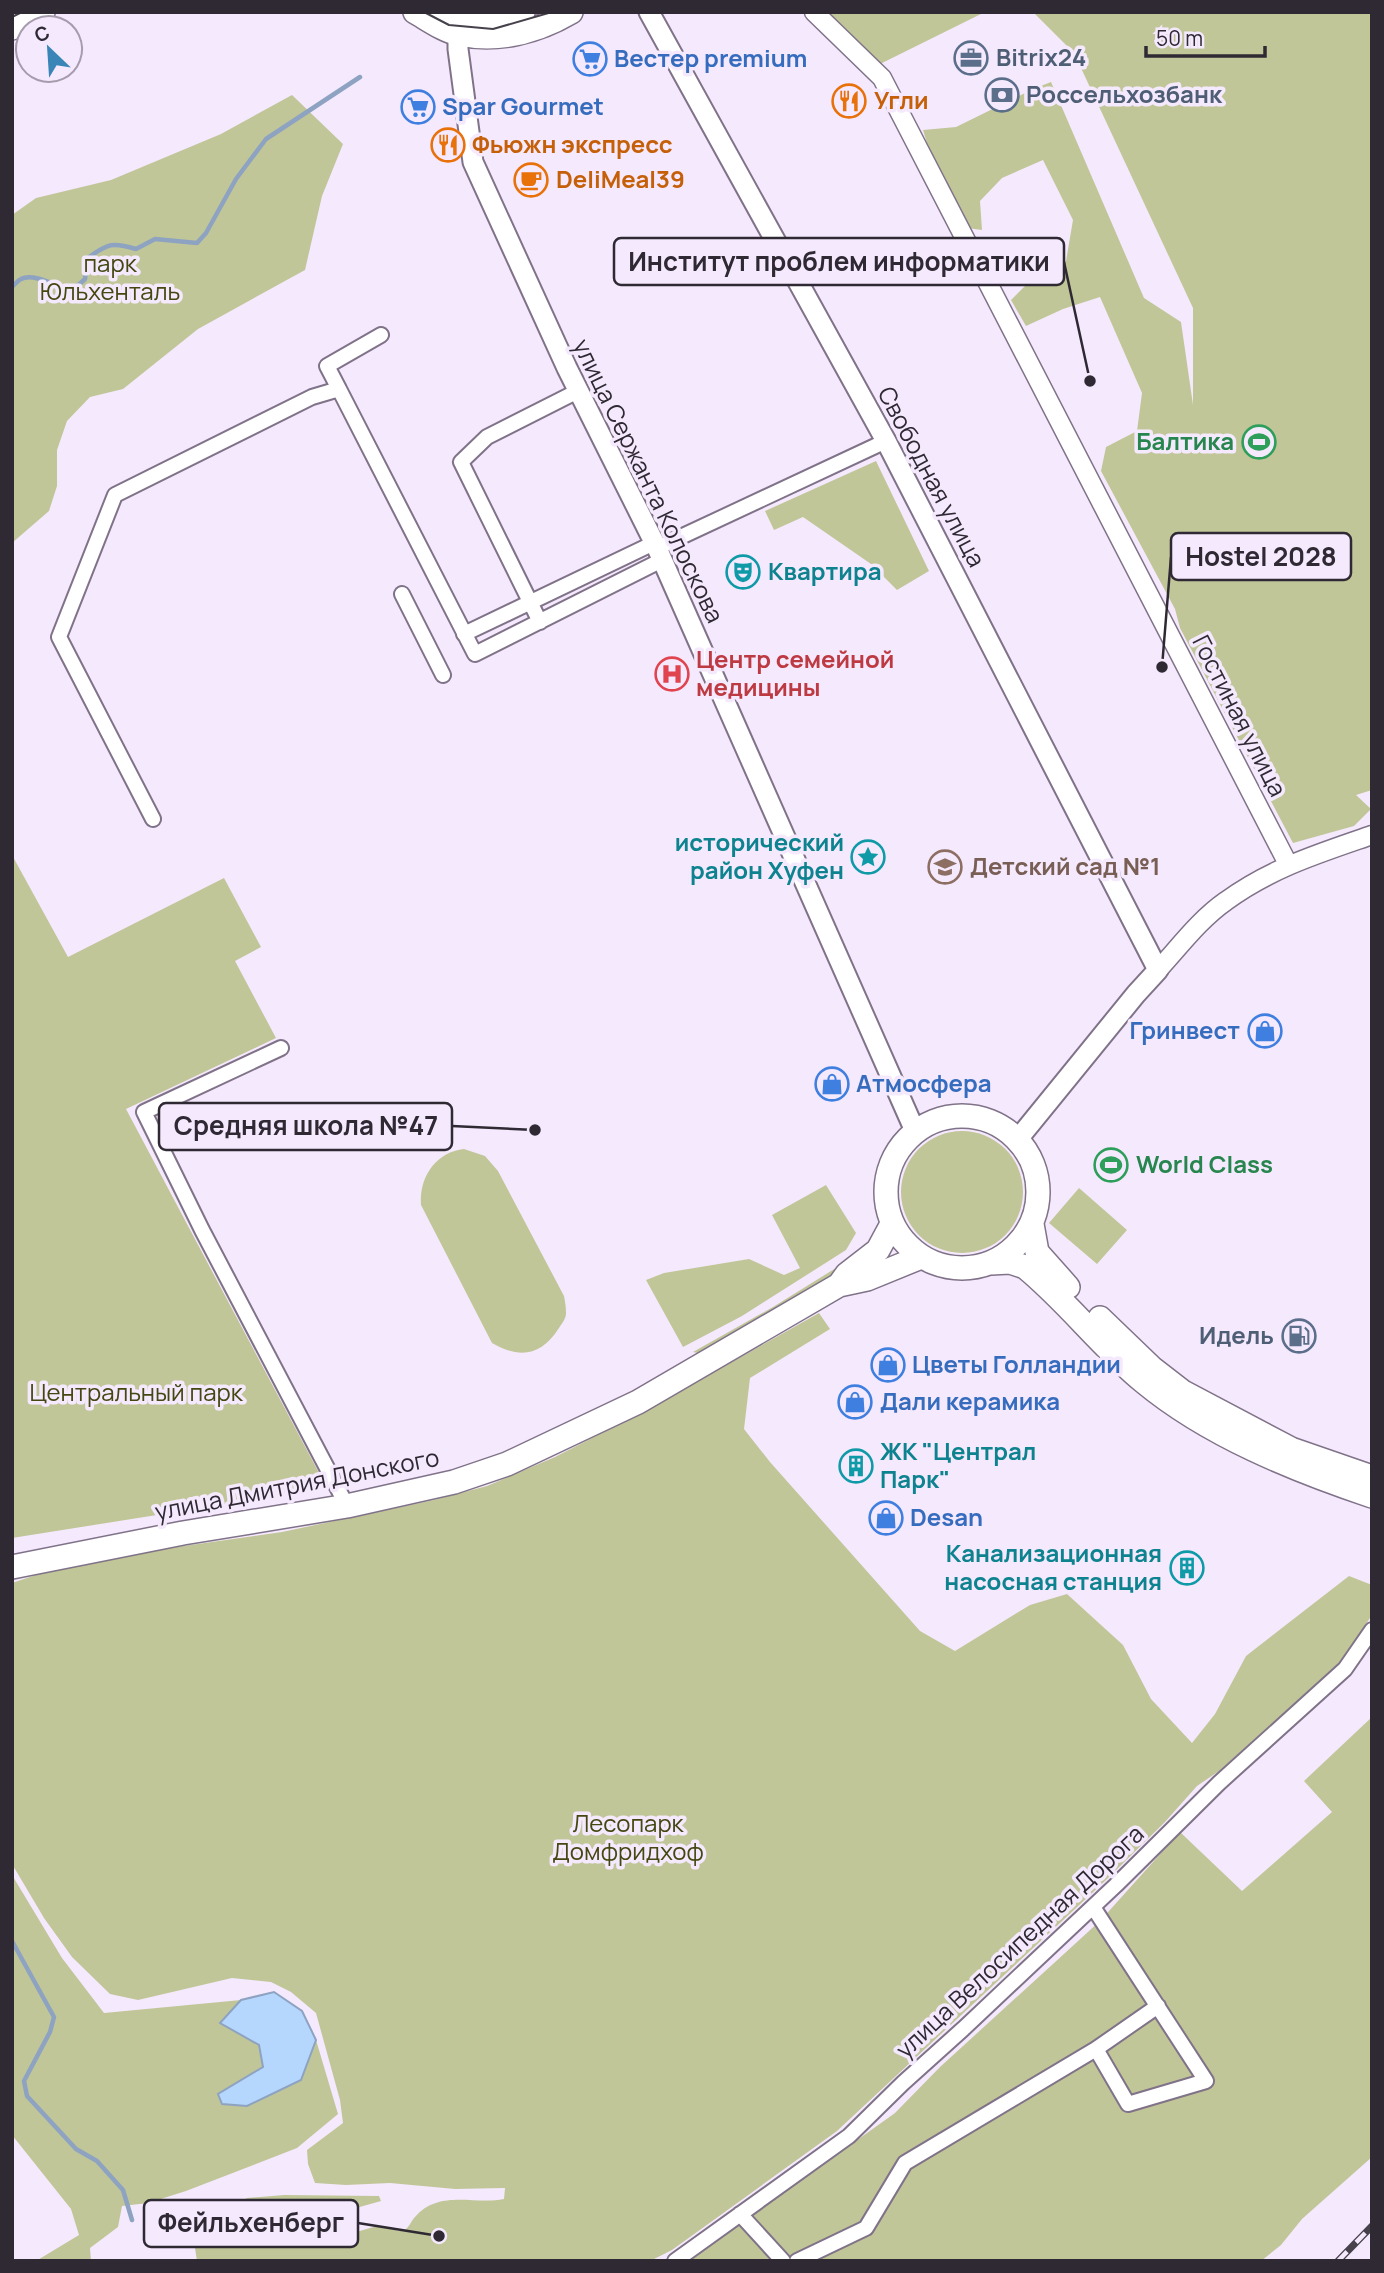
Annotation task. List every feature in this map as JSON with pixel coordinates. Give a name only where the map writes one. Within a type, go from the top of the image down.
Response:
[{"type":"main road","points":[[12,28],[43,12]]},
{"type":"main road","points":[[415,12],[501,38],[524,32],[571,12]]},
{"type":"main road","points":[[450,23],[469,19],[492,20],[523,12]]},
{"type":"main road","name":"Свободная улица","points":[[649,12],[886,441],[1158,970]]},
{"type":"main road","name":"улица Сержанта Колоскова","points":[[450,23],[458,49],[473,162],[578,391],[657,550],[915,1131]]},
{"type":"main road","points":[[1018,1139],[1158,970]]},
{"type":"main road","points":[[1372,1477],[1291,1449],[1173,1385],[1106,1325],[1037,1252],[1032,1224],[1039,1192],[1034,1164],[1018,1139],[995,1122],[968,1115],[940,1118],[915,1131],[897,1151],[887,1174],[886,1200],[892,1224],[904,1243],[920,1257],[943,1266],[967,1268],[1010,1262],[1025,1267],[1142,1381],[1182,1410],[1282,1464],[1372,1496]]},
{"type":"main road","name":"улица Дмитрия Донского","points":[[839,1285],[847,1274],[878,1250],[892,1224]]},
{"type":"main road","points":[[991,1263],[1016,1246],[1032,1224]]},
{"type":"main road","name":"улица Дмитрия Донского","points":[[12,1567],[169,1535],[347,1506],[454,1482],[532,1452],[638,1402],[839,1285],[867,1279],[920,1257]]},
{"type":"street","name":"Гостиная улица","points":[[814,12],[882,78],[1288,864]]},
{"type":"street","points":[[381,335],[327,366],[474,654],[540,622],[657,550]]},
{"type":"street","points":[[153,819],[59,637],[115,495],[312,397],[340,389]]},
{"type":"street","points":[[540,622],[461,462],[487,437],[578,391]]},
{"type":"street","points":[[464,634],[530,602],[657,550],[886,441]]},
{"type":"street","points":[[402,594],[443,675]]},
{"type":"street","points":[[1158,970],[1224,902],[1288,864],[1372,835]]},
{"type":"street","points":[[281,1048],[144,1112],[202,1230],[347,1506]]},
{"type":"street","name":"улица Велосипедная Дорога","points":[[675,2261],[849,2136],[1093,1907],[1219,1783],[1345,1668],[1372,1630]]},
{"type":"street","points":[[1093,1907],[1206,2081],[1128,2104],[1096,2049]]},
{"type":"street","points":[[797,2261],[866,2228],[905,2163],[1096,2049],[1158,2006]]},
{"type":"street","points":[[740,2214],[783,2261]]},
{"type":"green space","points":[[816,12],[985,12],[872,68]]},
{"type":"green space","name":"Балтика","points":[[1033,12],[1372,12],[1372,790],[1356,795],[1371,809],[1354,826],[1293,843],[1180,628],[1175,609],[1101,471],[1106,447],[1137,431],[1142,393],[1100,297],[1063,309],[1026,326],[1011,300],[1032,279],[1066,261],[1073,220],[1043,160],[1002,178],[980,201],[982,230],[967,228],[927,143],[923,130],[956,127],[1051,82],[1144,298],[1181,322],[1193,405],[1193,308],[1074,53]]},
{"type":"green space","name":"парк Юльхенталь","points":[[292,95],[343,144],[322,196],[305,270],[198,329],[123,389],[90,397],[67,421],[57,450],[57,486],[49,511],[12,543],[12,215],[36,198],[111,180],[221,134]]},
{"type":"green space","points":[[876,461],[929,571],[897,590],[871,564],[803,517],[774,530],[765,511]]},
{"type":"green space","name":"Центральный парк","points":[[12,855],[68,957],[224,878],[261,947],[235,961],[276,1038],[126,1109],[327,1488],[12,1538]]},
{"type":"green space","points":[[962,1131],[985,1136],[1005,1149],[1018,1169],[1023,1192],[1018,1215],[1005,1235],[985,1248],[962,1253],[939,1248],[919,1235],[906,1215],[901,1192],[906,1169],[919,1149],[939,1136]]},
{"type":"green space","points":[[464,1149],[485,1156],[498,1171],[564,1296],[565,1319],[545,1344],[529,1352],[512,1351],[492,1343],[421,1205],[423,1185],[431,1168],[445,1155]]},
{"type":"green space","points":[[826,1185],[856,1233],[846,1250],[742,1316],[683,1347],[646,1280],[664,1273],[749,1259],[784,1275],[800,1268],[772,1215]]},
{"type":"green space","points":[[1079,1188],[1127,1230],[1097,1264],[1049,1223]]},
{"type":"green space","points":[[852,1258],[855,1261],[706,1355],[693,1352],[773,1307]]},
{"type":"green space","name":"Лесопарк Домфридхоф","points":[[819,1313],[830,1329],[750,1378],[744,1429],[920,1631],[955,1651],[1030,1605],[1067,1594],[1123,1645],[1151,1699],[1192,1743],[1215,1714],[1246,1656],[1349,1576],[1372,1585],[1372,1615],[1340,1663],[1219,1771],[1197,1786],[1105,1881],[837,2131],[672,2250],[650,2261],[197,2261],[192,2229],[247,2198],[284,2195],[379,2196],[381,2201],[324,2217],[318,2223],[346,2235],[377,2226],[405,2230],[424,2208],[435,2203],[504,2199],[505,2188],[455,2189],[390,2183],[315,2183],[308,2164],[307,2150],[343,2123],[340,2100],[316,2013],[291,1992],[271,1982],[232,1978],[138,2000],[110,1994],[72,1957],[44,1918],[12,1864],[12,1583],[60,1567],[141,1552],[282,1532],[487,1486],[555,1457],[641,1413]]},
{"type":"green space","points":[[1372,1717],[1372,2157],[1302,2219],[1281,2245],[1261,2261],[688,2261],[895,2113],[940,2067],[1100,1921],[1180,1832],[1242,1891],[1332,1812],[1304,1781]]},
{"type":"green space","points":[[12,1875],[62,1958],[104,2013],[241,2000],[221,2023],[259,2045],[263,2067],[219,2094],[301,2080],[316,2040],[338,2114],[297,2148],[186,2191],[148,2203],[122,2206],[118,2227],[90,2248],[91,2261],[36,2261],[79,2235],[71,2209],[12,2135]]},
{"type":"water","points":[[274,1992],[302,2011],[316,2040],[301,2080],[247,2106],[222,2104],[218,2094],[263,2067],[259,2045],[220,2023],[241,2000]]},
{"type":"waterway","points":[[12,287],[21,279],[32,277],[72,291],[85,279],[88,258],[106,247],[122,245],[136,249],[155,239],[197,243],[206,233],[236,179],[266,139],[360,77]]},
{"type":"waterway","points":[[12,1941],[54,2017],[50,2032],[24,2081],[27,2096],[76,2149],[97,2161],[123,2190],[132,2220]]},
{"type":"tram line","points":[[12,17],[22,12]]},
{"type":"tram line","points":[[424,12],[449,25],[493,29],[552,12]]},
{"type":"railway","points":[[1338,2261],[1372,2226]]},
{"type":"place","name":"Bitrix24","points":[[971,58]]},
{"type":"place","name":"Вестер premium","points":[[590,59]]},
{"type":"place","name":"Россельхозбанк","points":[[1002,95]]},
{"type":"place","name":"Угли","points":[[849,101]]},
{"type":"place","name":"Spar Gourmet","points":[[418,107]]},
{"type":"place","name":"Фьюжн экспресс","points":[[448,145]]},
{"type":"place","name":"DeliMeal39","points":[[531,180]]},
{"type":"place","name":"Институт проблем информатики","points":[[1090,381]]},
{"type":"place","name":"Балтика","points":[[1259,442]]},
{"type":"place","name":"Квартира","points":[[743,572]]},
{"type":"place","name":"Hostel 2028","points":[[1162,667]]},
{"type":"place","name":"Центр семейной медицины","points":[[672,674]]},
{"type":"place","name":"исторический район Хуфен","points":[[868,857]]},
{"type":"place","name":"Детский сад №1","points":[[945,867]]},
{"type":"place","name":"Гринвест","points":[[1265,1031]]},
{"type":"place","name":"Атмосфера","points":[[832,1084]]},
{"type":"place","name":"Средняя школа №47","points":[[535,1130]]},
{"type":"place","name":"World Class","points":[[1111,1165]]},
{"type":"place","name":"Идель","points":[[1299,1336]]},
{"type":"place","name":"Цветы Голландии","points":[[888,1365]]},
{"type":"place","name":"Дали керамика","points":[[855,1402]]},
{"type":"place","name":"ЖК \"Централ Парк\"","points":[[856,1466]]},
{"type":"place","name":"Desan","points":[[886,1518]]},
{"type":"place","name":"Канализационная насосная станция","points":[[1187,1568]]},
{"type":"place","name":"Фейльхенберг","points":[[439,2236]]}]
